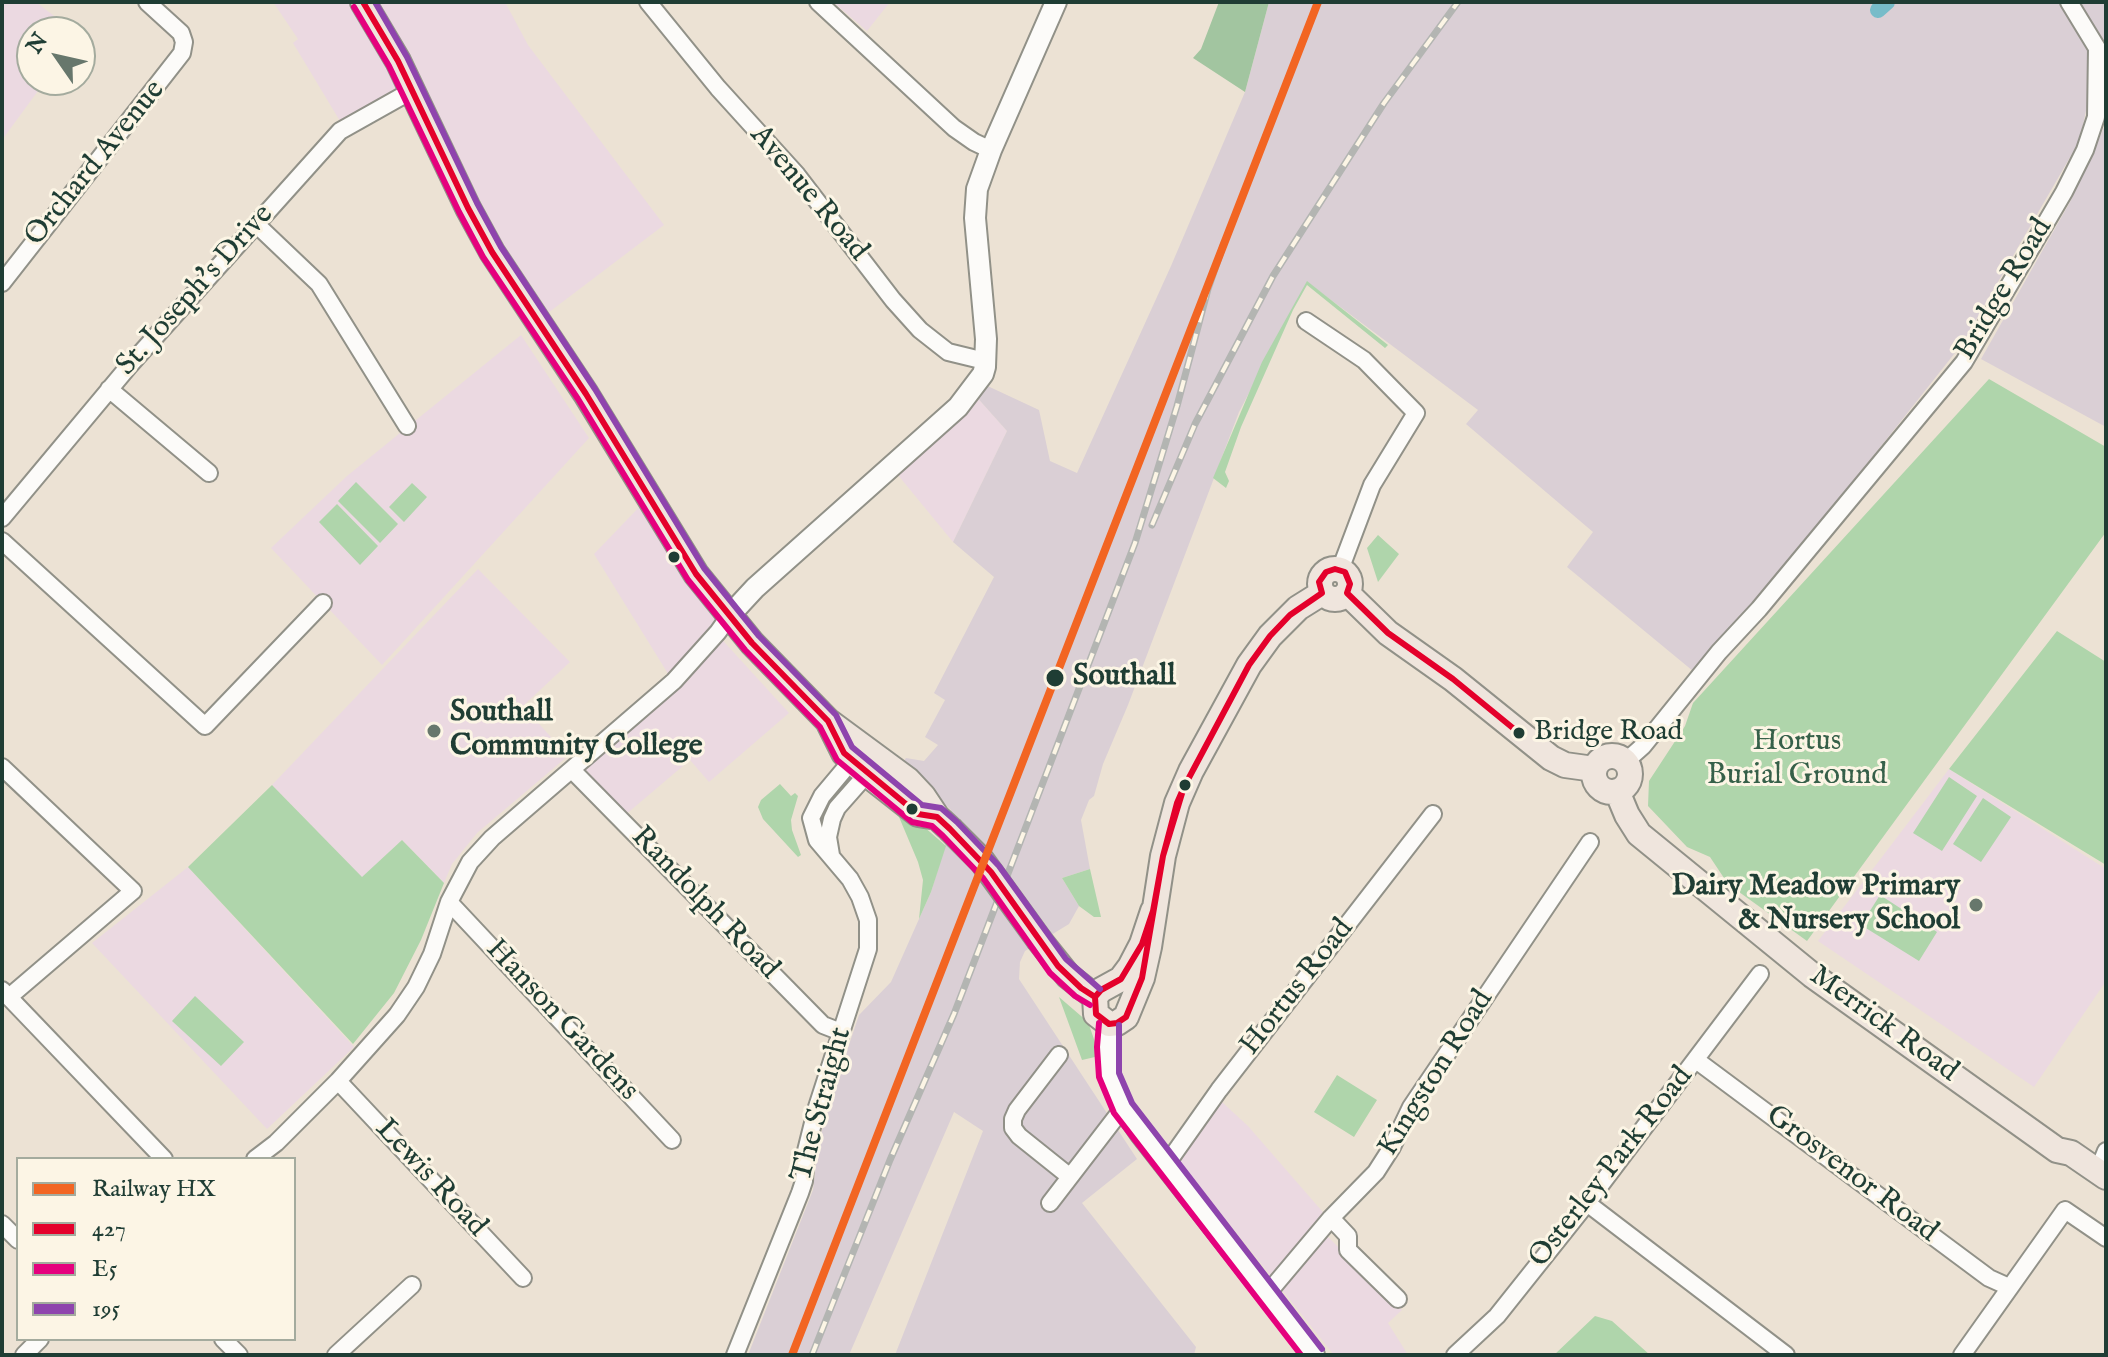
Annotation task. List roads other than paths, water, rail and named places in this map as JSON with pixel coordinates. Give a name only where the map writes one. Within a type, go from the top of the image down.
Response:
[{"type":"main road","points":[[363,2],[413,90],[492,252],[586,394],[696,574],[759,650],[828,721],[856,757],[918,814],[944,823]]},
{"type":"main road","points":[[1331,569],[1340,570],[1349,577],[1347,593],[1333,600],[1322,593],[1319,582],[1331,569]]},
{"type":"main road","points":[[1153,911],[1130,967],[1121,979],[1103,991],[1096,1014],[1109,1024],[1126,1017],[1142,978],[1163,856],[1177,803],[1204,744],[1249,665],[1270,636],[1298,608],[1322,593]]},
{"type":"main road","points":[[1347,593],[1388,633],[1453,679],[1551,758],[1565,765],[1594,769]]},
{"type":"main road","points":[[1611,756],[1625,762],[1628,781],[1617,791],[1606,791],[1597,785],[1594,769],[1600,760],[1611,756]]},
{"type":"main road","points":[[856,757],[908,780],[944,823],[982,861],[1068,976],[1103,991],[1120,988],[1131,1004]]},
{"type":"main road","name":"Merrick Road","points":[[1617,791],[1635,829],[1648,842],[1812,975],[2057,1150],[2064,1164],[2104,1170]]},
{"type":"street","name":"Orchard Avenue","points":[[2,283],[182,53],[184,42],[174,24],[147,2]]},
{"type":"street","name":"Avenue Road","points":[[648,2],[718,88],[824,207],[905,315],[940,348],[985,361]]},
{"type":"street","points":[[818,2],[954,128],[991,150]]},
{"type":"street","points":[[258,1157],[276,1143],[338,1081],[397,1015],[416,987],[432,954],[449,902],[470,862],[492,838],[674,681],[755,588],[958,407],[978,381],[985,361],[975,202],[991,150],[1056,2]]},
{"type":"street","name":"Bridge Road","points":[[1625,762],[1643,746],[1964,362],[2064,192],[2085,150],[2096,117],[2101,44],[2069,2]]},
{"type":"street","name":"St. Joseph's Drive","points":[[2,518],[109,389],[340,131],[413,90]]},
{"type":"street","points":[[257,225],[319,284],[407,426]]},
{"type":"street","points":[[1306,321],[1364,360],[1416,413],[1372,485],[1340,570]]},
{"type":"street","points":[[109,389],[209,473]]},
{"type":"street","points":[[2,541],[205,726],[323,603]]},
{"type":"street","name":"The Straight","points":[[735,1355],[800,1193],[811,1127],[866,959],[869,932],[860,897],[850,879],[831,857],[828,837],[856,757]]},
{"type":"street","points":[[2,767],[133,891],[6,994],[162,1157]]},
{"type":"street","name":"Randolph Road","points":[[572,770],[823,1025],[841,1032]]},
{"type":"street","name":"Hortus Road","points":[[1166,1165],[1219,1090],[1433,814]]},
{"type":"street","name":"Kingston Road","points":[[1267,1294],[1331,1218],[1376,1172],[1411,1107],[1590,842]]},
{"type":"street","name":"Hanson Gardens","points":[[449,902],[672,1140]]},
{"type":"street","name":"Osterley Park Road","points":[[1455,1355],[1497,1316],[1587,1203],[1760,974]]},
{"type":"street","points":[[1109,1024],[1109,1075],[1123,1108],[1314,1355]]},
{"type":"street","points":[[1059,1055],[1017,1110],[1013,1128],[1069,1176]]},
{"type":"street","name":"Grosvenor Road","points":[[1696,1060],[1989,1278],[2009,1287]]},
{"type":"street","name":"Lewis Road","points":[[338,1081],[523,1278]]},
{"type":"street","points":[[1050,1203],[1123,1108]]},
{"type":"street","points":[[1587,1203],[1786,1355]]},
{"type":"street","points":[[1962,1355],[2065,1210],[2106,1238]]},
{"type":"street","points":[[1331,1218],[1348,1236],[1348,1250],[1398,1299]]},
{"type":"street","points":[[336,1355],[412,1285]]},
{"type":"waterway","points":[[1878,10],[1887,2]]},
{"type":"railway","points":[[1152,525],[1195,424],[1273,276],[1384,103],[1458,2]]},
{"type":"railway","points":[[812,1355],[890,1160],[954,1014],[1135,543],[1224,243]]},
{"type":"rail line","name":"HX","points":[[792,1355],[1318,2]]},
{"type":"place","name":"Southall","points":[[1055,678]]},
{"type":"place","name":"Southall Community College","points":[[434,731]]},
{"type":"place","name":"Bridge Road","points":[[1519,733]]},
{"type":"place","name":"Dairy Meadow Primary & Nursery School","points":[[1976,905]]},
{"type":"park label","name":"Hortus Burial Ground","points":[[1797,760]]}]
